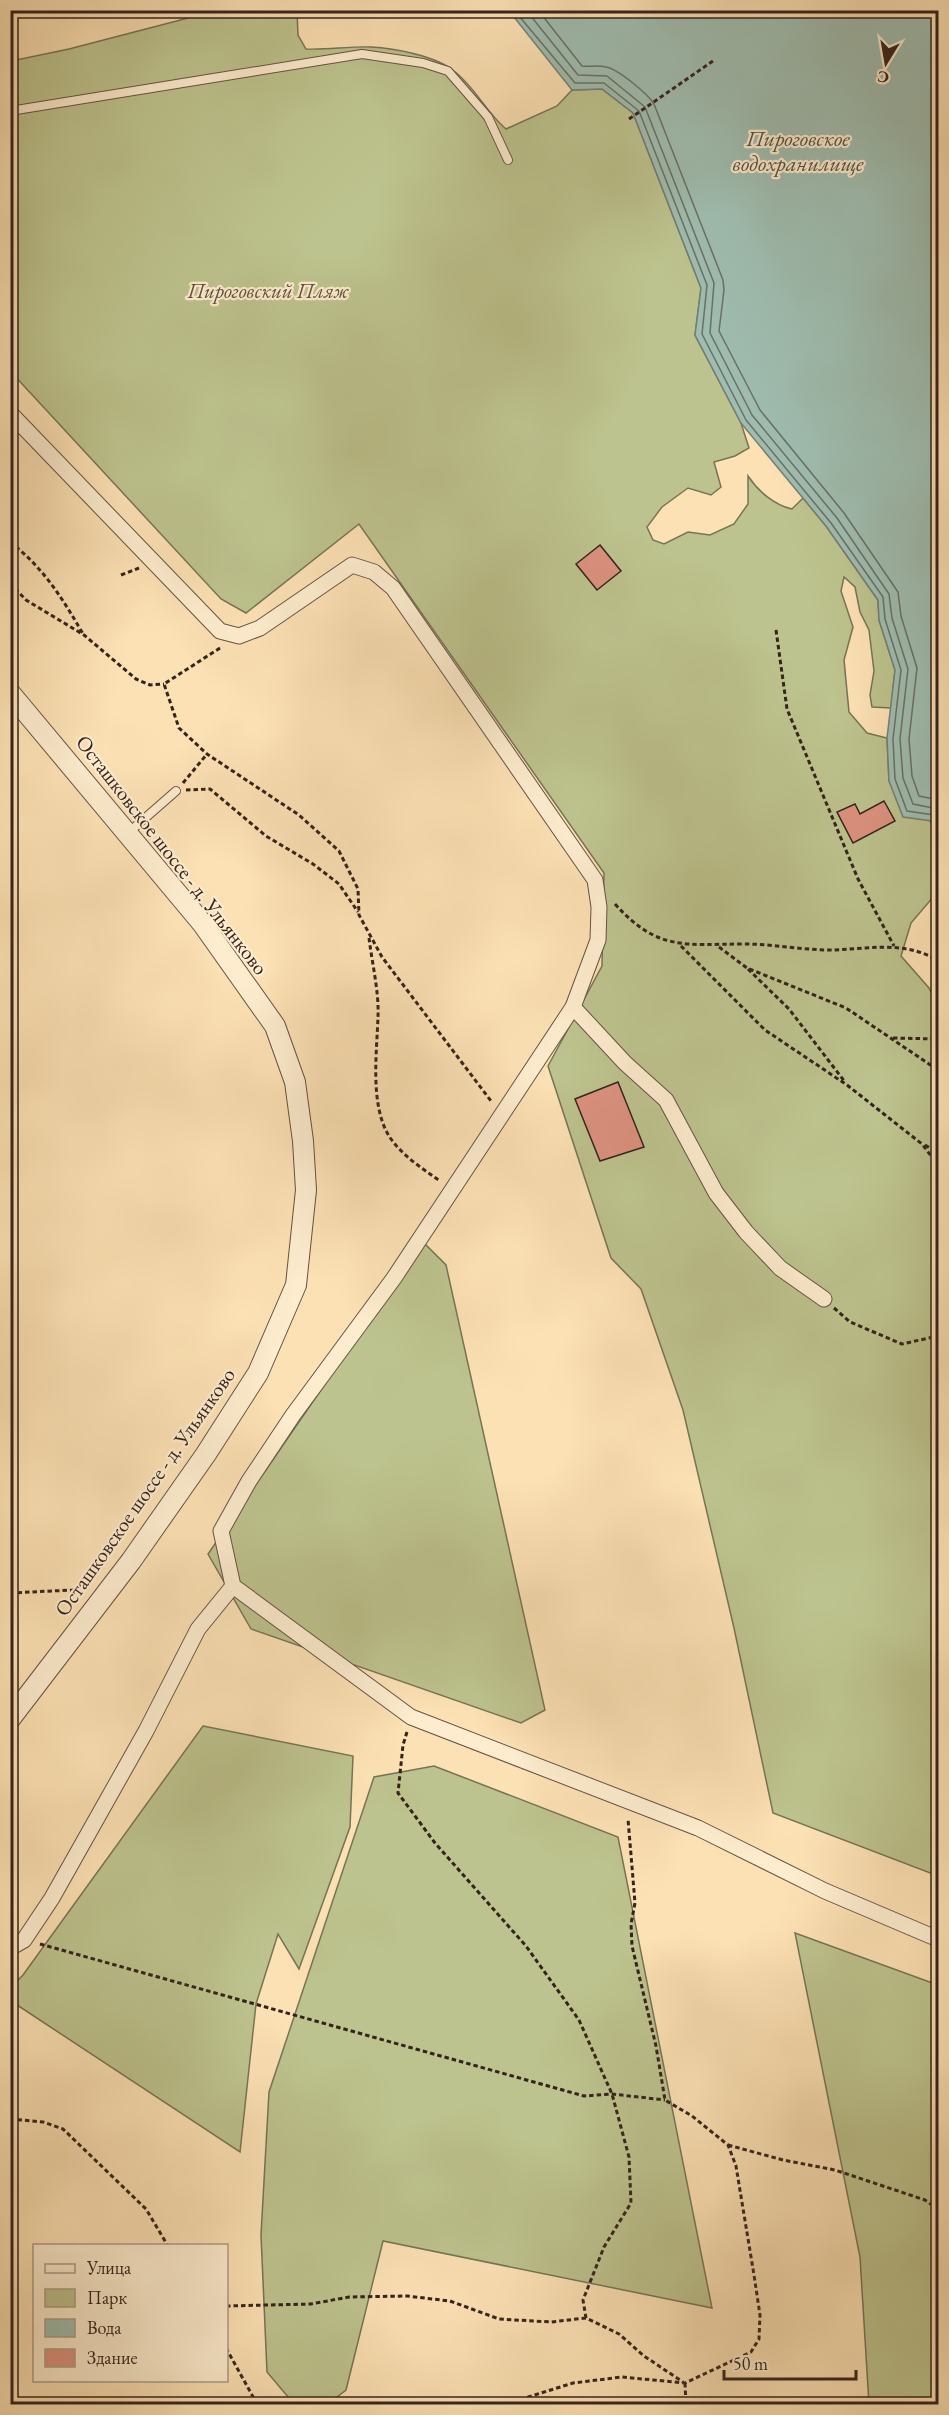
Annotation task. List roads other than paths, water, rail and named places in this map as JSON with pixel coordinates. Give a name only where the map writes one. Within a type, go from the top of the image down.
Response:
[{"type":"street","points":[[10,413],[220,631],[239,636],[260,628],[352,565],[374,572],[393,588],[595,880],[600,908],[598,940],[573,1007],[394,1278],[293,1415],[249,1481],[221,1531],[233,1586],[411,1717],[698,1828],[825,1891],[939,1940]]},
{"type":"street","name":"Осташковское шоссе - д. Ульянково","points":[[10,693],[202,923],[274,1026],[295,1082],[303,1141],[306,1190],[296,1285],[258,1374],[206,1454],[131,1561],[10,1719]]},
{"type":"street","points":[[573,1007],[625,1063],[666,1100],[716,1192],[746,1232],[780,1268],[824,1299]]},
{"type":"street","points":[[10,1948],[24,1940],[52,1898],[146,1731],[198,1629],[233,1586]]},
{"type":"lane","points":[[10,111],[362,54],[423,63],[448,71],[488,117],[508,160]]},
{"type":"lane","points":[[128,833],[176,791]]},
{"type":"water","name":"Пироговское водохранилище","points":[[500,11],[938,11],[938,829],[932,821],[903,817],[889,781],[887,738],[895,670],[879,620],[878,600],[826,526],[741,423],[695,335],[701,288],[633,113],[602,89],[572,90],[514,17]]},
{"type":"park label","name":"Пироговский Пляж","points":[[268,291]]}]
